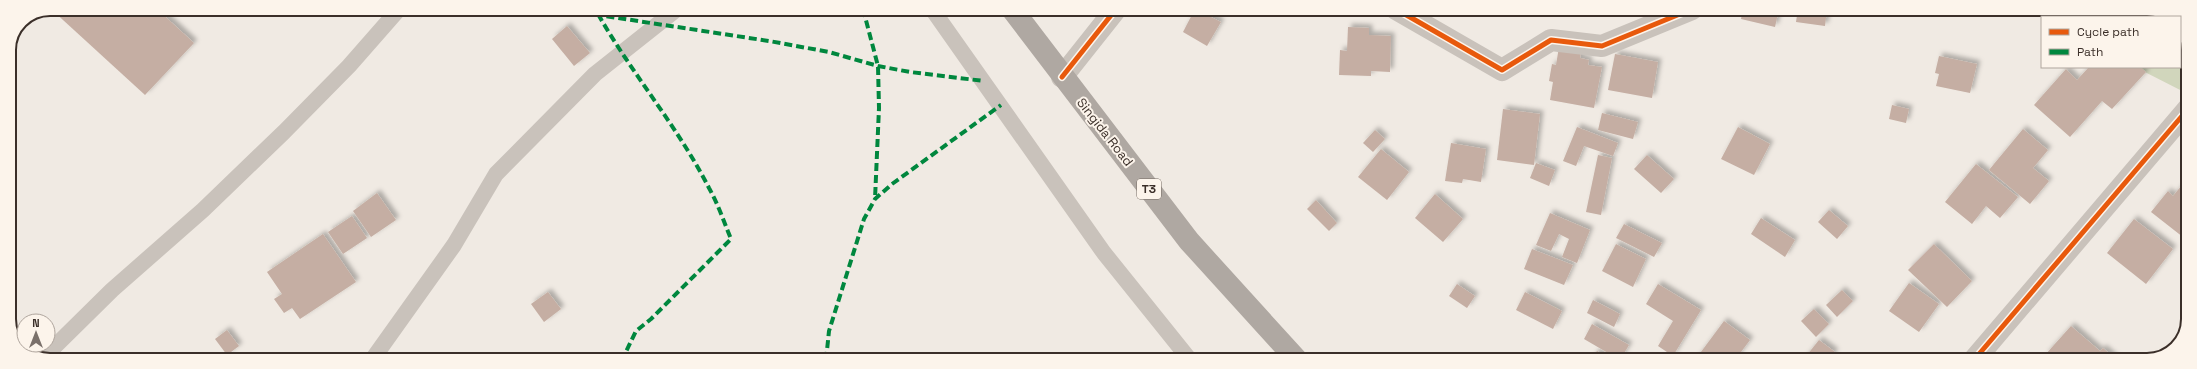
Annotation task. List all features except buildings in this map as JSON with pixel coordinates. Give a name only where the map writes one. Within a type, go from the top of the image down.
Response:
[{"type":"highway","name":"Singida Road","points":[[1017,16],[1062,77],[1189,241],[1291,353]]},
{"type":"street","points":[[1062,77],[1110,16]]},
{"type":"street","points":[[1408,16],[1502,70],[1551,40],[1602,46],[1675,16]]},
{"type":"street","points":[[1980,353],[2181,117]]},
{"type":"lane","points":[[48,353],[112,290],[203,210],[279,137],[349,66],[393,16]]},
{"type":"lane","points":[[377,353],[454,245],[496,174],[595,74],[668,16]]},
{"type":"lane","points":[[937,16],[1104,252],[1184,353]]},
{"type":"green space","points":[[2137,68],[2181,68],[2181,90]]},
{"type":"marked path","points":[[599,16],[625,58],[697,165],[715,200],[731,239],[651,319],[636,331],[625,353]]},
{"type":"marked path","points":[[605,16],[769,41],[829,52],[878,66],[910,72],[984,81]]},
{"type":"marked path","points":[[865,16],[878,66],[879,108],[875,199]]},
{"type":"marked path","points":[[827,353],[829,331],[864,219],[875,199],[892,184],[1001,105]]},
{"type":"cycle path","points":[[1062,77],[1110,16]]},
{"type":"cycle path","points":[[1408,16],[1502,70],[1551,40],[1602,46],[1675,16]]},
{"type":"cycle path","points":[[1980,353],[2181,117]]}]
